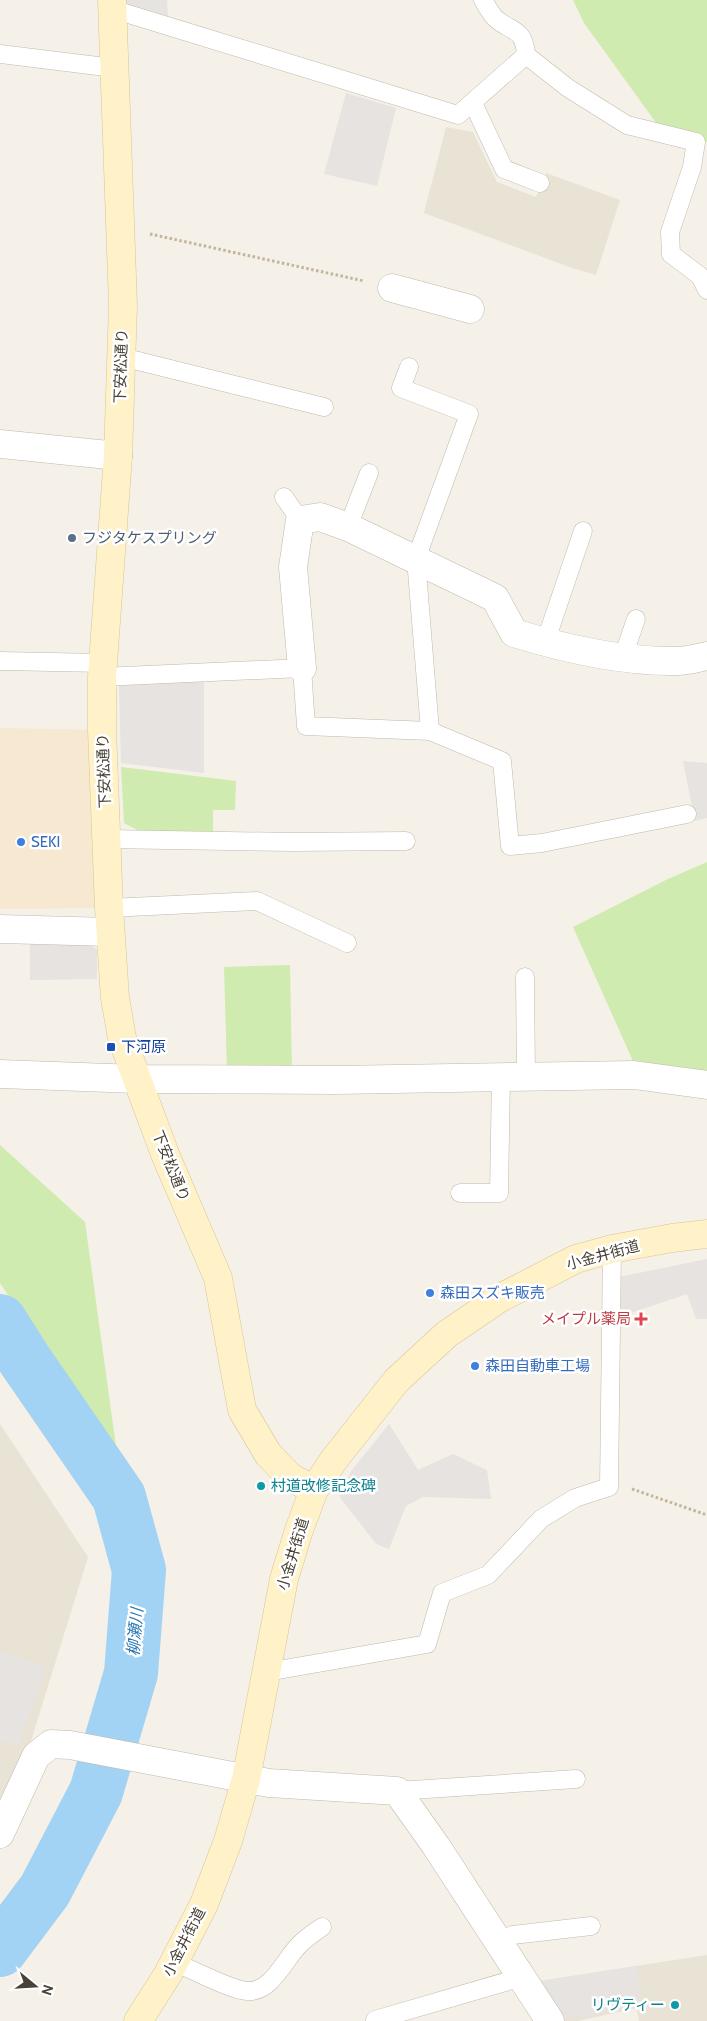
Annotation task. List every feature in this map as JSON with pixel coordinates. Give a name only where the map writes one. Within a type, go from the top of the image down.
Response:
[{"type":"street","name":"下安松通り","points":[[112,4],[123,305],[118,456],[103,670],[106,838],[109,920],[115,998],[122,1038],[136,1079],[165,1154],[218,1278],[242,1410],[268,1454],[290,1477],[314,1490]]},
{"type":"street","points":[[392,288],[470,309]]},
{"type":"street","points":[[0,444],[118,456]]},
{"type":"street","points":[[302,668],[293,567],[300,520],[320,517],[348,527],[495,598],[514,633],[545,643],[623,657],[678,662],[707,656]]},
{"type":"street","points":[[0,929],[109,920]]},
{"type":"street","points":[[0,1074],[136,1079],[336,1080],[634,1075],[707,1085]]},
{"type":"street","name":"小金井街道","points":[[138,2021],[174,1962],[204,1904],[228,1841],[246,1779],[284,1579],[314,1490],[339,1454],[396,1381],[447,1334],[500,1298],[576,1259],[612,1249],[672,1238],[707,1234]]},
{"type":"street","points":[[0,1834],[36,1756],[51,1744],[70,1745],[269,1783],[397,1791],[436,1846],[550,2021]]},
{"type":"lane","points":[[112,4],[458,115],[526,55],[526,43],[520,34],[494,17],[482,0]]},
{"type":"lane","points":[[0,54],[114,68]]},
{"type":"lane","points":[[526,55],[568,88],[627,125],[696,142],[692,167],[670,232],[670,247],[671,254],[700,276],[707,290]]},
{"type":"lane","points":[[473,103],[504,169],[540,183]]},
{"type":"lane","points":[[122,357],[324,407]]},
{"type":"lane","points":[[409,367],[401,388],[469,414],[416,559],[430,731]]},
{"type":"lane","points":[[348,527],[369,473]]},
{"type":"lane","points":[[284,497],[300,520]]},
{"type":"lane","points":[[545,643],[583,531]]},
{"type":"lane","points":[[623,657],[636,619]]},
{"type":"lane","points":[[0,661],[103,670],[302,668],[306,726],[430,731],[502,761],[510,846],[542,843],[687,814]]},
{"type":"lane","points":[[106,838],[293,842],[406,841]]},
{"type":"lane","points":[[109,920],[257,901],[347,943]]},
{"type":"lane","points":[[460,1193],[499,1193],[525,977]]},
{"type":"lane","points":[[267,1672],[427,1644],[442,1593],[488,1575],[541,1518],[575,1498],[609,1487],[612,1249]]},
{"type":"lane","points":[[397,1791],[576,1779]]},
{"type":"lane","points":[[498,1942],[513,1935],[591,1926]]},
{"type":"lane","points":[[174,1962],[247,1991],[261,1988],[271,1979],[300,1944],[322,1927]]},
{"type":"lane","points":[[375,2020],[522,1977]]},
{"type":"path","points":[[120,228],[392,288]]},
{"type":"path","points":[[609,1487],[627,1487],[707,1516]]},
{"type":"shaded area","points":[[122,0],[167,0],[168,16],[122,2]]},
{"type":"shaded area","points":[[346,93],[396,108],[377,186],[324,174]]},
{"type":"shaded area","points":[[446,127],[473,132],[497,182],[536,197],[546,173],[620,200],[596,275],[572,268],[424,213]]},
{"type":"shaded area","points":[[204,679],[204,773],[121,763],[119,686]]},
{"type":"shaded area","points":[[0,728],[102,730],[109,908],[0,909]]},
{"type":"shaded area","points":[[683,761],[707,763],[707,818],[695,821]]},
{"type":"shaded area","points":[[30,938],[83,938],[97,950],[97,979],[30,980]]},
{"type":"shaded area","points":[[707,1259],[707,1319],[696,1319],[687,1294],[622,1316],[619,1277]]},
{"type":"shaded area","points":[[0,1424],[88,1557],[5,1825],[0,1833]]},
{"type":"shaded area","points":[[389,1424],[418,1470],[453,1454],[487,1470],[491,1499],[423,1497],[406,1506],[389,1549],[376,1544],[339,1496],[352,1470]]},
{"type":"shaded area","points":[[0,1651],[46,1667],[19,1745],[0,1741]]},
{"type":"shaded area","points":[[707,1955],[707,2021],[639,2021],[637,2008],[578,2021],[550,2021],[526,1983]]},
{"type":"shaded area","points":[[637,1966],[641,2005],[557,2020],[534,1982]]},
{"type":"green space","points":[[573,0],[707,0],[707,142],[657,124],[584,23]]},
{"type":"green space","points":[[121,767],[236,781],[235,810],[213,810],[213,836],[148,836],[124,823]]},
{"type":"green space","points":[[707,862],[707,1074],[633,1061],[573,927],[668,879]]},
{"type":"green space","points":[[290,965],[292,1073],[227,1071],[224,967]]},
{"type":"green space","points":[[0,1145],[85,1222],[118,1461],[0,1283]]},
{"type":"waterway","name":"柳瀬川","points":[[0,1321],[119,1497],[139,1570],[131,1673],[96,1792],[45,1890],[0,1950]]},
{"type":"place","name":"フジタケスプリング","points":[[72,538]]},
{"type":"place","name":"SEKI","points":[[21,842]]},
{"type":"place","name":"下河原","points":[[111,1047]]},
{"type":"place","name":"森田スズキ販売","points":[[430,1293]]},
{"type":"place","name":"メイプル薬局","points":[[641,1319]]},
{"type":"place","name":"森田自動車工場","points":[[475,1366]]},
{"type":"place","name":"村道改修記念碑","points":[[261,1486]]},
{"type":"place","name":"リヴティー","points":[[675,2005]]}]
